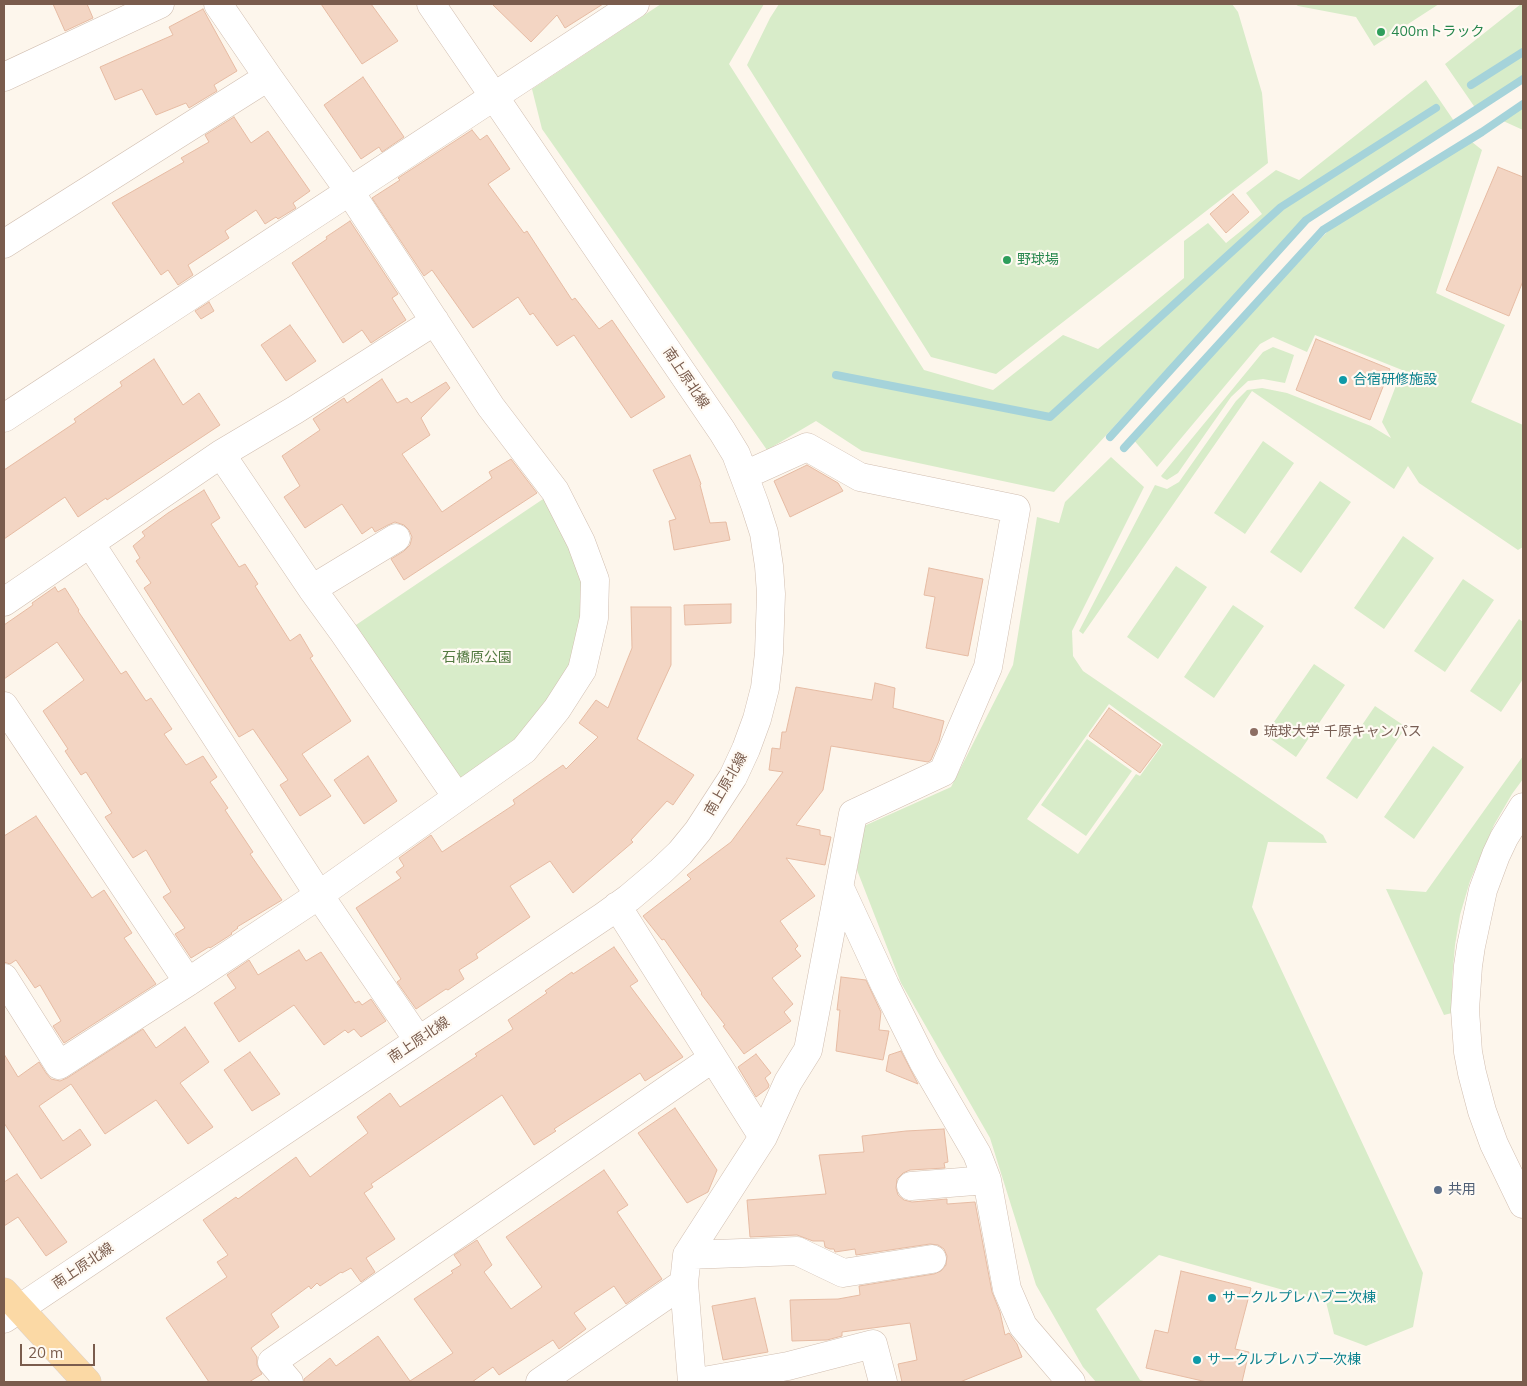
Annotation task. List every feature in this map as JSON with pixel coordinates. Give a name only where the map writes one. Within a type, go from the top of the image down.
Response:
[{"type":"main road","points":[[9,1307],[87,1382]]},
{"type":"street","points":[[4,77],[160,4]]},
{"type":"street","points":[[4,978],[58,1065],[319,895],[524,750],[558,709],[582,670],[594,618],[594,580],[582,542],[556,491],[491,407],[350,192],[218,4]]},
{"type":"street","name":"南上原北線","points":[[9,1307],[418,1040],[617,906],[661,871],[680,853],[698,831],[733,777],[757,719],[765,688],[770,653],[771,594],[769,566],[764,533],[736,454],[432,4]]},
{"type":"street","points":[[4,418],[636,4]]},
{"type":"street","points":[[4,244],[268,77]]},
{"type":"street","points":[[4,602],[221,454],[295,410],[435,321]]},
{"type":"street","points":[[692,1382],[684,1283],[687,1255],[764,1137],[788,1082],[808,1050],[840,888],[852,814],[943,772],[988,667],[1016,509],[860,478],[807,447],[745,475]]},
{"type":"street","points":[[221,454],[312,589],[457,797]]},
{"type":"street","points":[[312,589],[396,538]]},
{"type":"street","points":[[90,543],[319,895],[418,1040]]},
{"type":"street","points":[[4,706],[188,982]]},
{"type":"street","points":[[1523,807],[1504,838],[1483,890],[1470,952],[1465,1010],[1470,1066],[1482,1111],[1494,1144],[1523,1204]]},
{"type":"street","points":[[840,888],[919,1054],[977,1154],[987,1180],[1007,1289],[1023,1326],[1071,1382]]},
{"type":"street","points":[[617,906],[764,1137]]},
{"type":"street","points":[[289,1382],[272,1362],[713,1058]]},
{"type":"street","points":[[911,1186],[987,1180]]},
{"type":"street","points":[[687,1255],[797,1251],[843,1273],[932,1259]]},
{"type":"street","points":[[540,1382],[684,1283]]},
{"type":"street","points":[[698,1382],[788,1366],[873,1344],[883,1382]]},
{"type":"green space","points":[[661,4],[764,4],[729,64],[924,370],[993,390],[1063,335],[1098,349],[1184,278],[1184,241],[1208,223],[1226,243],[1262,214],[1246,193],[1276,170],[1299,180],[1426,80],[1454,121],[1308,215],[1054,492],[862,451],[816,421],[767,450],[542,129],[532,89]]},
{"type":"green space","name":"野球場","points":[[779,4],[1232,4],[1238,12],[1262,93],[1268,163],[996,374],[931,357],[747,65]]},
{"type":"green space","name":"400mトラック","points":[[1295,4],[1439,4],[1374,46],[1356,17]]},
{"type":"green space","points":[[1523,4],[1523,78],[1476,109],[1445,64]]},
{"type":"green space","points":[[1523,105],[1523,130],[1501,120]]},
{"type":"green space","points":[[1472,142],[1482,150],[1436,293],[1505,325],[1471,402],[1523,425],[1523,547],[1518,550],[1419,483],[1408,466],[1394,489],[1252,391],[1083,634],[1079,631],[1155,485],[1167,489],[1179,482],[1236,401],[1247,390],[1262,388],[1287,393],[1371,426],[1391,438],[1382,422],[1402,370],[1315,335],[1307,352],[1273,337],[1260,344],[1157,467],[1132,438],[1329,230]]},
{"type":"green space","points":[[1273,347],[1294,355],[1285,383],[1263,379],[1248,381],[1231,397],[1178,473],[1167,480],[1163,478],[1161,476],[1263,352]]},
{"type":"green space","points":[[1263,441],[1294,463],[1245,534],[1214,513]]},
{"type":"green space","points":[[1111,457],[1144,487],[1072,631],[1073,656],[1083,671],[1323,835],[1327,843],[1268,842],[1252,907],[1423,1273],[1413,1327],[1366,1346],[1334,1334],[1326,1302],[1159,1255],[1096,1309],[1140,1380],[1147,1382],[1096,1382],[1083,1367],[1036,1285],[990,1138],[901,983],[857,870],[864,826],[951,787],[1013,665],[1037,517],[1059,523],[1065,502]],"holes":[[[1109,704],[1163,744],[1140,776],[1136,774],[1078,854],[1027,819]]]},
{"type":"green space","points":[[1320,481],[1351,502],[1301,573],[1270,552]]},
{"type":"green space","name":"石橋原公園","points":[[555,491],[594,618],[557,709],[457,797],[344,633]]},
{"type":"green space","points":[[1403,536],[1434,558],[1384,629],[1354,608]]},
{"type":"green space","points":[[1176,566],[1207,587],[1158,659],[1127,637]]},
{"type":"green space","points":[[1463,579],[1494,600],[1445,672],[1414,651]]},
{"type":"green space","points":[[1233,605],[1264,626],[1214,698],[1184,677]]},
{"type":"green space","points":[[1519,619],[1523,622],[1523,679],[1501,712],[1470,691]]},
{"type":"green space","points":[[1314,664],[1345,685],[1296,757],[1265,735]]},
{"type":"green space","points":[[1375,706],[1406,727],[1357,799],[1326,778]]},
{"type":"green space","points":[[1087,739],[1132,771],[1086,836],[1041,805]]},
{"type":"green space","points":[[1433,746],[1464,767],[1414,839],[1384,817]]},
{"type":"green space","points":[[1523,756],[1523,779],[1494,825],[1470,881],[1460,915],[1455,945],[1452,1013],[1444,1015],[1386,889],[1426,892]]},
{"type":"building","points":[[53,4],[87,4],[93,18],[65,31]]},
{"type":"building","points":[[321,4],[371,4],[398,41],[362,64]]},
{"type":"building","points":[[492,4],[603,4],[565,28],[557,15],[531,42]]},
{"type":"building","points":[[203,9],[237,71],[214,85],[217,91],[189,108],[186,103],[156,115],[142,89],[115,100],[100,67],[173,35],[169,27]]},
{"type":"building","points":[[363,77],[404,137],[382,152],[379,147],[361,159],[324,105]]},
{"type":"building","points":[[234,117],[251,143],[268,131],[310,191],[293,203],[296,208],[278,219],[276,217],[265,224],[256,210],[225,231],[229,238],[188,265],[193,275],[178,285],[168,270],[161,275],[112,203],[184,162],[181,158],[209,142],[205,135]]},
{"type":"building","points":[[472,130],[480,140],[487,135],[510,169],[488,184],[524,233],[527,231],[572,300],[575,298],[599,329],[612,320],[665,397],[631,418],[574,335],[557,346],[533,313],[530,315],[518,297],[473,328],[432,270],[424,276],[372,198],[400,180],[398,178]]},
{"type":"building","points":[[1498,167],[1523,177],[1523,281],[1509,316],[1446,290]]},
{"type":"building","points":[[1233,194],[1249,212],[1226,233],[1210,214]]},
{"type":"building","points":[[350,221],[398,294],[392,298],[406,320],[371,343],[362,330],[343,343],[292,263]]},
{"type":"building","points":[[209,302],[214,311],[201,319],[195,311]]},
{"type":"building","points":[[290,325],[316,361],[286,381],[261,345]]},
{"type":"building","name":"合宿研修施設","points":[[1316,339],[1390,369],[1370,420],[1296,390]]},
{"type":"building","points":[[154,359],[183,405],[199,393],[220,425],[107,500],[106,498],[78,517],[65,497],[4,539],[4,470],[76,422],[74,419],[122,386],[120,382]]},
{"type":"building","points":[[382,379],[397,403],[407,398],[411,403],[446,382],[450,388],[421,418],[430,435],[402,454],[442,512],[492,478],[489,472],[511,459],[537,493],[404,580],[391,559],[410,545],[412,537],[404,525],[395,522],[375,532],[372,527],[362,534],[342,504],[305,528],[284,497],[300,486],[282,456],[320,430],[313,419],[344,398],[347,403]]},
{"type":"building","points":[[690,455],[701,484],[710,523],[726,522],[730,540],[674,550],[669,521],[676,519],[653,470]]},
{"type":"building","points":[[807,465],[838,483],[843,491],[790,517],[774,481]]},
{"type":"building","points":[[204,490],[220,518],[211,524],[239,567],[245,564],[258,584],[255,586],[290,641],[300,634],[313,656],[310,658],[351,721],[302,754],[331,796],[300,816],[280,785],[288,780],[253,729],[239,737],[144,588],[151,583],[136,561],[140,558],[133,546],[145,536],[142,532]]},
{"type":"building","points":[[929,568],[983,579],[968,656],[926,648],[935,597],[924,595]]},
{"type":"building","points":[[55,587],[58,592],[65,588],[78,611],[121,674],[126,671],[146,701],[151,698],[172,729],[164,734],[186,765],[203,756],[217,777],[210,782],[228,808],[225,810],[253,852],[250,854],[282,900],[237,927],[232,934],[191,958],[175,934],[185,928],[163,897],[171,892],[146,850],[133,858],[105,817],[112,813],[86,772],[81,775],[65,751],[68,749],[43,711],[84,680],[57,642],[4,679],[4,625]]},
{"type":"building","points":[[731,604],[731,623],[685,625],[684,605]]},
{"type":"building","points":[[631,607],[671,607],[671,665],[637,739],[694,775],[673,805],[667,801],[631,840],[633,842],[573,893],[550,861],[510,886],[530,917],[476,954],[478,958],[459,970],[464,979],[416,1009],[397,982],[401,979],[356,908],[401,878],[396,872],[404,866],[399,858],[431,835],[442,852],[515,804],[513,800],[563,765],[566,769],[598,737],[579,723],[596,700],[608,708],[632,648]]},
{"type":"building","points":[[875,683],[895,688],[893,708],[944,721],[939,741],[931,760],[928,762],[831,746],[823,790],[796,825],[820,830],[820,835],[831,837],[825,865],[786,858],[815,896],[780,921],[798,946],[795,949],[801,956],[772,978],[793,1004],[784,1012],[791,1021],[744,1054],[664,939],[662,940],[643,916],[691,879],[687,875],[731,842],[783,772],[769,770],[772,748],[780,749],[782,732],[786,732],[796,687],[872,700]]},
{"type":"building","points":[[1109,708],[1161,745],[1140,773],[1089,736]]},
{"type":"building","points":[[368,756],[397,801],[364,824],[334,780]]},
{"type":"building","points":[[36,816],[92,898],[104,890],[132,933],[124,938],[156,984],[64,1043],[53,1026],[61,1021],[40,985],[35,988],[16,960],[10,964],[4,962],[4,836]]},
{"type":"building","points":[[614,947],[638,981],[630,986],[683,1057],[645,1081],[640,1073],[554,1129],[556,1131],[534,1145],[502,1095],[371,1184],[373,1187],[364,1193],[395,1239],[366,1258],[375,1272],[361,1282],[351,1268],[341,1272],[320,1286],[317,1283],[311,1289],[309,1286],[271,1314],[279,1327],[251,1348],[257,1357],[257,1365],[262,1374],[249,1382],[209,1382],[166,1318],[227,1277],[217,1262],[228,1255],[203,1220],[236,1197],[238,1199],[296,1157],[310,1177],[368,1133],[357,1117],[390,1093],[400,1107],[477,1056],[475,1054],[513,1029],[508,1020],[547,993],[545,991],[572,972],[573,974]]},
{"type":"building","points":[[299,950],[306,961],[321,952],[355,1003],[359,1001],[362,1005],[371,999],[386,1021],[361,1037],[354,1029],[348,1033],[345,1030],[324,1045],[294,1005],[239,1042],[214,1003],[236,988],[227,975],[249,960],[258,975]]},
{"type":"building","points":[[841,977],[866,980],[881,1012],[879,1030],[889,1031],[883,1060],[836,1051],[840,1010],[837,1010]]},
{"type":"building","points":[[185,1027],[209,1062],[180,1083],[213,1127],[188,1144],[156,1100],[105,1134],[71,1084],[39,1106],[63,1141],[80,1129],[91,1145],[41,1179],[4,1123],[4,1054],[18,1077],[39,1062],[51,1079],[60,1081],[143,1029],[156,1048]]},
{"type":"building","points":[[901,1051],[918,1084],[886,1071],[889,1055]]},
{"type":"building","points":[[250,1052],[280,1094],[252,1111],[224,1070]]},
{"type":"building","points":[[756,1054],[771,1073],[765,1078],[769,1085],[768,1088],[756,1097],[738,1067]]},
{"type":"building","points":[[675,1108],[717,1170],[708,1192],[687,1203],[638,1133]]},
{"type":"building","points":[[944,1129],[948,1162],[944,1163],[945,1168],[910,1170],[903,1173],[897,1179],[896,1188],[898,1195],[904,1200],[912,1202],[947,1199],[947,1204],[975,1202],[992,1292],[1000,1312],[1005,1335],[1009,1333],[1017,1344],[1022,1357],[960,1382],[902,1382],[898,1364],[917,1360],[910,1323],[842,1332],[842,1336],[827,1340],[792,1341],[790,1300],[838,1299],[860,1295],[859,1286],[934,1274],[941,1271],[946,1265],[947,1256],[944,1249],[938,1245],[930,1244],[856,1255],[855,1249],[835,1252],[834,1249],[825,1247],[824,1241],[813,1241],[797,1235],[750,1237],[747,1200],[826,1194],[819,1155],[864,1152],[862,1136]]},
{"type":"building","points":[[604,1170],[628,1205],[617,1212],[662,1279],[626,1304],[614,1286],[574,1313],[586,1329],[559,1349],[553,1340],[499,1375],[493,1367],[472,1382],[304,1382],[304,1379],[330,1358],[336,1366],[378,1336],[410,1381],[453,1353],[414,1299],[453,1273],[451,1271],[461,1265],[454,1255],[477,1240],[492,1265],[484,1272],[511,1309],[542,1287],[506,1237]]},
{"type":"building","points":[[17,1174],[67,1242],[46,1256],[18,1217],[4,1226],[4,1182]]},
{"type":"building","points":[[1181,1271],[1251,1288],[1235,1349],[1249,1352],[1242,1382],[1207,1382],[1146,1368],[1155,1330],[1168,1333]]},
{"type":"building","points":[[755,1298],[768,1352],[723,1360],[712,1306]]},
{"type":"waterway","points":[[1471,85],[1523,52]]},
{"type":"waterway","points":[[1110,437],[1306,220],[1523,79]]},
{"type":"waterway","points":[[1124,448],[1323,230],[1482,132],[1523,104]]},
{"type":"waterway","points":[[836,375],[1050,417],[1281,207],[1436,108]]},
{"type":"place","name":"400mトラック","points":[[1381,32]]},
{"type":"place","name":"野球場","points":[[1007,260]]},
{"type":"place","name":"合宿研修施設","points":[[1343,380]]},
{"type":"place","name":"琉球大学 千原キャンパス","points":[[1254,732]]},
{"type":"place","name":"共用","points":[[1438,1190]]},
{"type":"place","name":"サークルプレハブ二次棟","points":[[1212,1298]]},
{"type":"place","name":"サークルプレハブ一次棟","points":[[1197,1360]]}]
